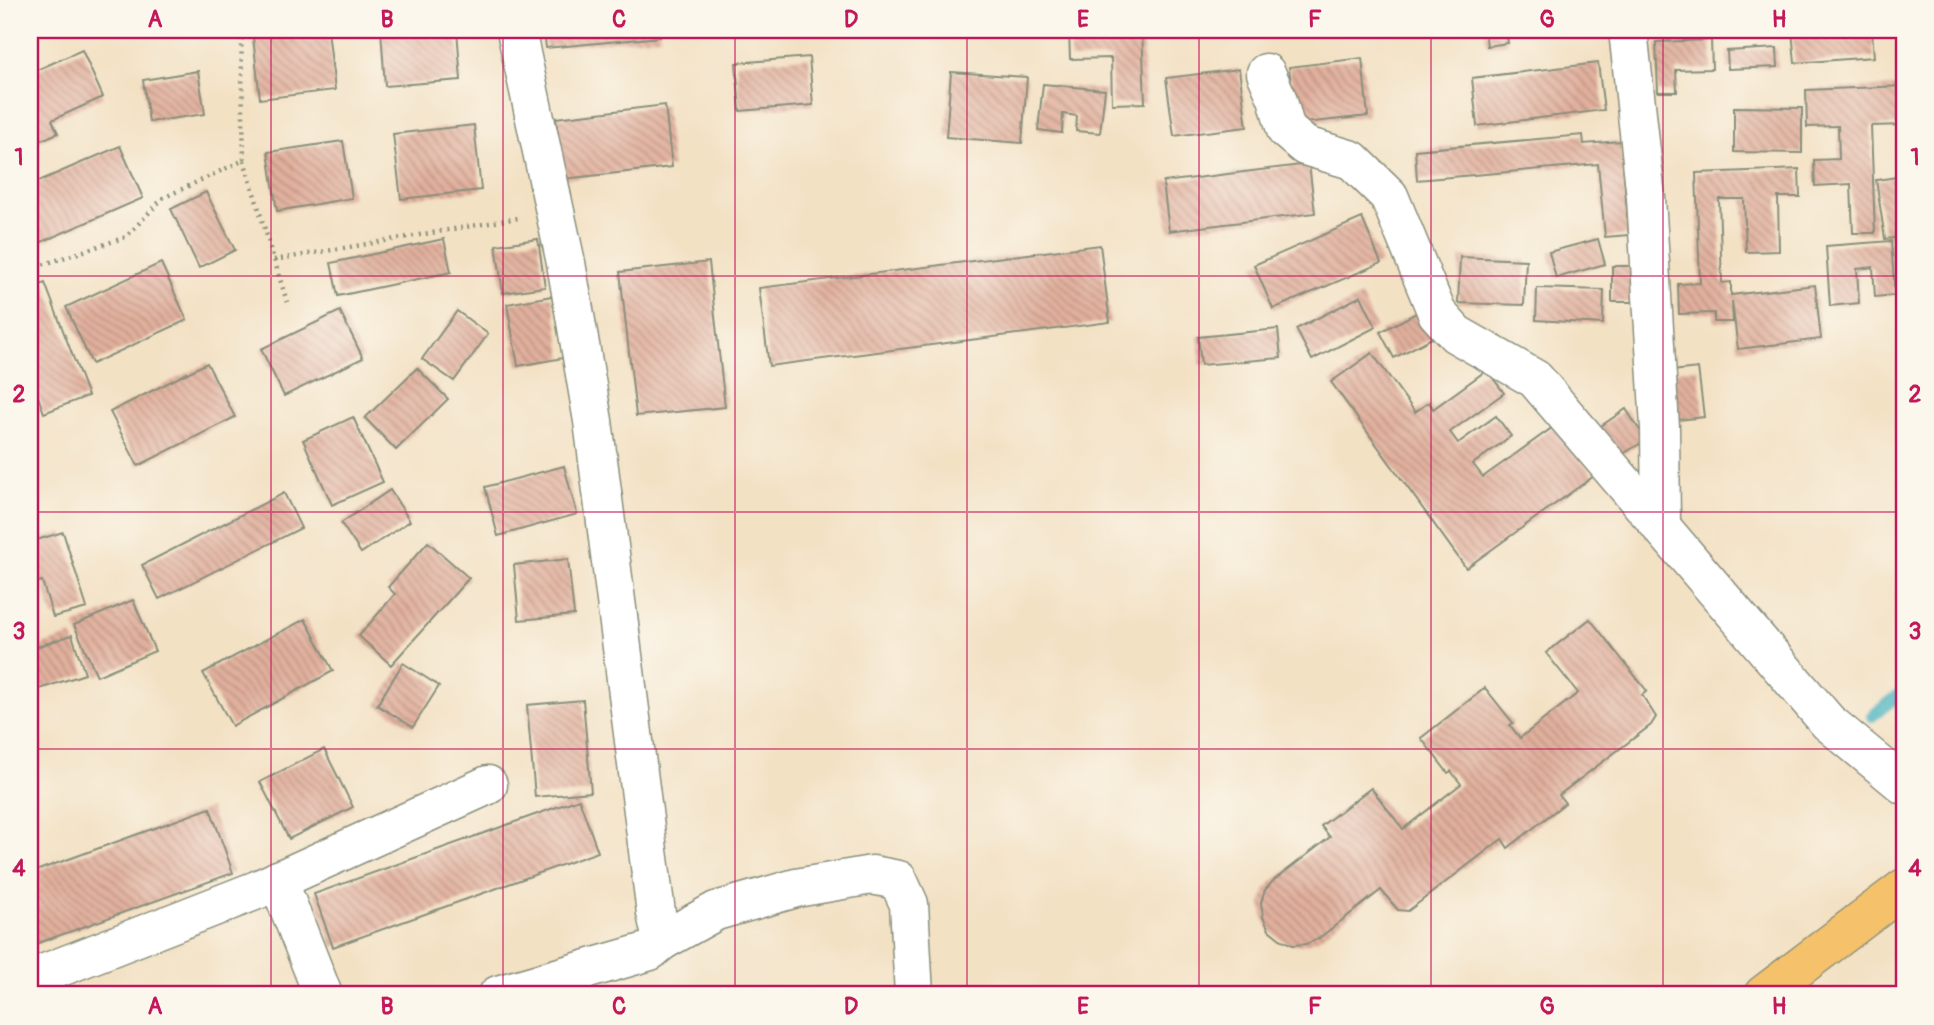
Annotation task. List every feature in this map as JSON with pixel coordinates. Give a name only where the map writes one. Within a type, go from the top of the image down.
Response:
[{"type":"main road","points":[[1763,995],[1904,888]]},
{"type":"street","points":[[516,30],[566,263],[593,421],[656,913],[662,941]]},
{"type":"street","points":[[1628,30],[1646,198],[1660,427],[1661,527]]},
{"type":"street","points":[[1266,73],[1277,98],[1286,130],[1305,146],[1352,160],[1389,196],[1437,313],[1456,334],[1535,379],[1828,722],[1904,785]]},
{"type":"street","points":[[30,979],[278,880],[488,785]]},
{"type":"street","points":[[498,995],[650,951],[662,941],[716,911],[796,888],[872,875],[898,880],[909,904],[914,995]]},
{"type":"street","points":[[278,880],[323,995]]},
{"type":"path","points":[[241,30],[244,160],[287,302]]},
{"type":"path","points":[[30,269],[126,237],[163,198],[244,160]]},
{"type":"path","points":[[274,260],[555,211]]},
{"type":"building","points":[[328,30],[335,90],[260,99],[253,37]]},
{"type":"building","points":[[381,30],[457,30],[461,80],[385,86]]},
{"type":"building","points":[[544,30],[659,30],[660,37],[546,48]]},
{"type":"building","points":[[1069,30],[1142,30],[1145,103],[1112,104],[1111,58],[1070,59]]},
{"type":"building","points":[[1485,30],[1506,30],[1508,43],[1487,46]]},
{"type":"building","points":[[1792,30],[1872,30],[1874,57],[1795,63]]},
{"type":"building","points":[[1711,40],[1712,69],[1676,70],[1677,92],[1658,92],[1656,42]]},
{"type":"building","points":[[1777,48],[1778,67],[1728,69],[1727,51]]},
{"type":"building","points":[[82,50],[103,97],[52,120],[58,133],[30,145],[30,73]]},
{"type":"building","points":[[809,57],[813,105],[740,111],[736,63]]},
{"type":"building","points":[[1362,58],[1368,116],[1296,124],[1289,67]]},
{"type":"building","points":[[1598,63],[1604,110],[1477,126],[1472,78]]},
{"type":"building","points":[[1239,69],[1247,127],[1174,136],[1166,78]]},
{"type":"building","points":[[198,71],[205,114],[149,122],[143,80]]},
{"type":"building","points":[[951,72],[1027,77],[1022,143],[946,137]]},
{"type":"building","points":[[1043,84],[1105,90],[1100,133],[1076,131],[1077,116],[1063,114],[1062,133],[1038,130]]},
{"type":"building","points":[[1904,86],[1904,125],[1871,126],[1875,233],[1853,233],[1851,184],[1815,186],[1814,160],[1839,159],[1838,126],[1807,127],[1806,90]]},
{"type":"building","points":[[665,105],[672,167],[563,179],[556,118]]},
{"type":"building","points":[[1734,107],[1802,108],[1802,153],[1734,152]]},
{"type":"building","points":[[474,125],[481,190],[401,199],[393,134]]},
{"type":"building","points":[[1583,135],[1584,144],[1621,141],[1629,235],[1605,237],[1598,164],[1417,180],[1415,150]]},
{"type":"building","points":[[343,141],[352,198],[277,211],[268,152]]},
{"type":"building","points":[[120,146],[143,198],[30,247],[30,185]]},
{"type":"building","points":[[1309,164],[1315,213],[1169,231],[1163,182]]},
{"type":"building","points":[[1799,169],[1800,197],[1778,197],[1779,251],[1746,252],[1744,199],[1719,199],[1722,283],[1731,282],[1731,295],[1815,285],[1821,339],[1738,349],[1732,301],[1733,322],[1714,322],[1714,313],[1679,314],[1678,284],[1700,283],[1696,173]]},
{"type":"building","points":[[1904,176],[1904,237],[1885,239],[1876,180]]},
{"type":"building","points":[[206,192],[235,250],[199,268],[171,209]]},
{"type":"building","points":[[1362,218],[1381,263],[1273,309],[1254,265]]},
{"type":"building","points":[[444,239],[451,272],[338,296],[331,263]]},
{"type":"building","points":[[538,239],[545,287],[503,293],[496,245]]},
{"type":"building","points":[[1598,239],[1605,264],[1556,278],[1549,252]]},
{"type":"building","points":[[1891,241],[1895,295],[1875,297],[1873,267],[1857,269],[1859,303],[1830,306],[1826,246]]},
{"type":"building","points":[[1100,245],[1110,322],[769,366],[759,288]]},
{"type":"building","points":[[1460,257],[1526,260],[1524,305],[1458,303]]},
{"type":"building","points":[[709,262],[725,407],[636,416],[620,272]]},
{"type":"building","points":[[161,263],[187,320],[92,364],[66,307]]},
{"type":"building","points":[[1612,266],[1641,266],[1641,302],[1612,302]]},
{"type":"building","points":[[45,283],[88,396],[44,413],[30,375],[30,289]]},
{"type":"building","points":[[1537,288],[1604,290],[1603,324],[1536,320]]},
{"type":"building","points":[[552,296],[563,358],[518,366],[507,304]]},
{"type":"building","points":[[1361,296],[1376,327],[1312,360],[1296,329]]},
{"type":"building","points":[[340,311],[363,358],[284,396],[261,349]]},
{"type":"building","points":[[457,311],[488,334],[454,381],[422,359]]},
{"type":"building","points":[[1418,312],[1432,338],[1394,358],[1380,332]]},
{"type":"building","points":[[1278,329],[1281,358],[1201,365],[1198,337]]},
{"type":"building","points":[[1372,353],[1415,412],[1429,402],[1433,409],[1487,370],[1504,393],[1450,432],[1458,443],[1496,416],[1511,436],[1473,464],[1483,477],[1556,425],[1594,476],[1466,568],[1331,382]]},
{"type":"building","points":[[207,363],[235,417],[138,466],[110,412]]},
{"type":"building","points":[[417,368],[448,399],[396,450],[365,418]]},
{"type":"building","points":[[1698,368],[1704,417],[1678,420],[1672,371]]},
{"type":"building","points":[[1626,409],[1646,440],[1618,457],[1598,428]]},
{"type":"building","points":[[353,417],[383,482],[332,505],[303,440]]},
{"type":"building","points":[[564,466],[577,514],[498,536],[485,487]]},
{"type":"building","points":[[390,490],[410,521],[361,553],[341,523]]},
{"type":"building","points":[[284,493],[301,528],[159,599],[142,565]]},
{"type":"building","points":[[63,532],[87,608],[53,617],[42,581],[30,584],[30,542]]},
{"type":"building","points":[[428,542],[469,578],[391,665],[359,636],[395,594],[388,587]]},
{"type":"building","points":[[568,559],[574,615],[519,620],[514,565]]},
{"type":"building","points":[[133,600],[155,651],[97,676],[74,625]]},
{"type":"building","points":[[305,619],[333,671],[232,726],[203,673]]},
{"type":"building","points":[[1590,619],[1647,691],[1642,695],[1656,717],[1651,725],[1559,795],[1565,803],[1508,848],[1502,839],[1408,911],[1398,910],[1381,890],[1318,939],[1306,944],[1293,945],[1269,930],[1261,903],[1265,890],[1330,837],[1321,826],[1371,788],[1403,829],[1461,784],[1451,771],[1448,773],[1421,738],[1485,688],[1513,723],[1510,725],[1520,738],[1578,693],[1546,653]]},
{"type":"building","points":[[72,635],[85,674],[30,692],[30,649]]},
{"type":"building","points":[[403,663],[439,686],[413,727],[377,705]]},
{"type":"building","points":[[583,700],[591,792],[535,797],[527,705]]},
{"type":"building","points":[[324,749],[353,807],[289,839],[260,782]]},
{"type":"building","points":[[579,799],[598,852],[333,947],[314,894]]},
{"type":"building","points":[[210,808],[233,873],[30,946],[30,873]]},
{"type":"waterway","points":[[1872,716],[1904,691]]}]
